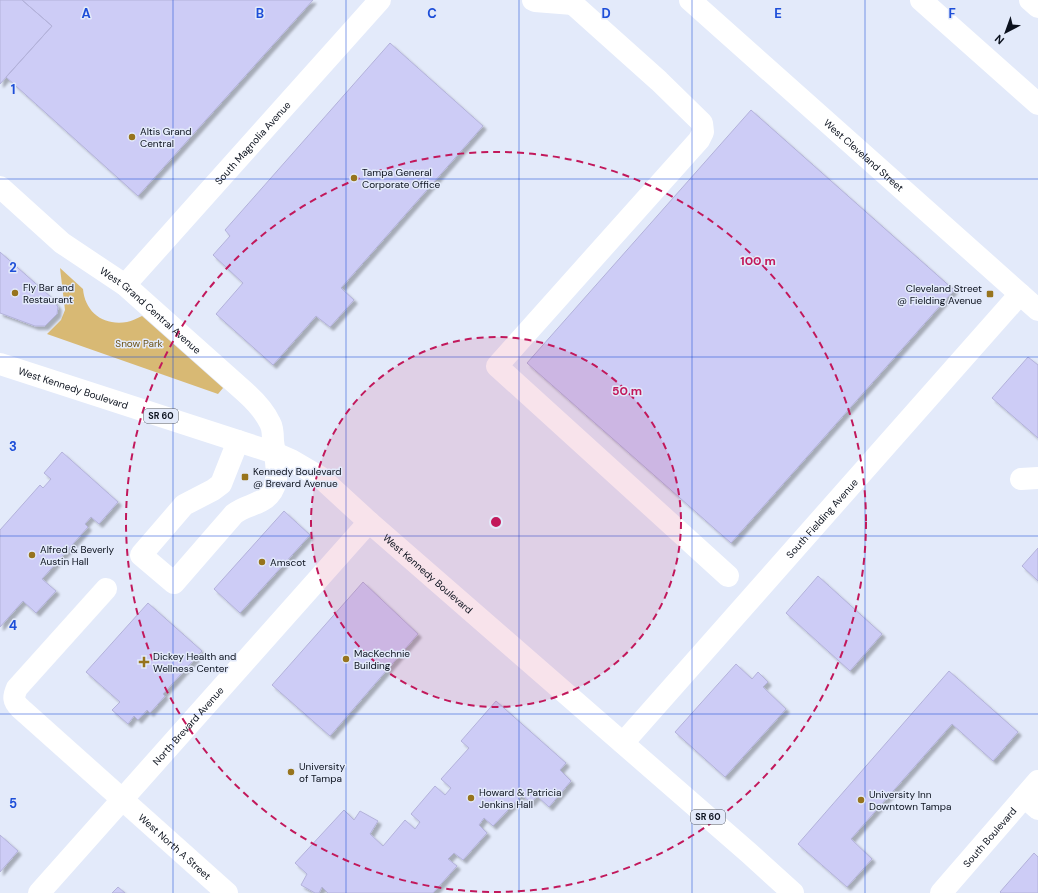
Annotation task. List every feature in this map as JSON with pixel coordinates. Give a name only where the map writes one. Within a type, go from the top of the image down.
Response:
[{"type":"main road","name":"South Magnolia Avenue","points":[[125,285],[380,0]]},
{"type":"main road","points":[[533,0],[536,2],[572,2],[659,81],[702,123],[703,132],[694,146],[497,366],[728,576]]},
{"type":"main road","name":"West Cleveland Street","points":[[690,0],[1038,310]]},
{"type":"main road","points":[[921,0],[1038,104]]},
{"type":"main road","points":[[1030,0],[1038,7]]},
{"type":"main road","name":"West Grand Central Avenue","points":[[0,187],[62,243],[125,285],[261,408],[271,424],[276,474],[274,485],[270,494],[258,503],[239,510],[234,514],[174,583],[141,555],[184,505],[213,490],[221,484],[238,441]]},
{"type":"main road","name":"South Fielding Avenue","points":[[623,743],[1020,294]]},
{"type":"main road","name":"West Kennedy Boulevard","points":[[0,364],[275,453],[291,460],[320,477],[369,522],[793,893]]},
{"type":"main road","name":"North Brevard Avenue","points":[[39,893],[369,522]]},
{"type":"main road","name":"West North A Street","points":[[106,589],[17,688],[14,701],[227,893]]},
{"type":"main road","name":"South Boulevard","points":[[941,893],[1031,803],[1038,781]]},
{"type":"green space","name":"Snow Park","points":[[60,268],[83,289],[87,304],[91,311],[97,316],[110,322],[118,323],[129,322],[142,316],[223,388],[218,394],[47,334],[61,320],[65,310]]},
{"type":"building","points":[[0,0],[22,0],[52,26],[0,84]]},
{"type":"building","name":"Altis Grand Central","points":[[22,0],[313,0],[138,196],[6,77],[52,26]]},
{"type":"building","name":"Tampa General Corporate Office","points":[[390,43],[483,126],[341,288],[354,300],[330,327],[316,316],[273,365],[216,314],[243,283],[213,255],[230,236],[225,230]]},
{"type":"building","points":[[751,110],[954,290],[731,543],[527,363]]},
{"type":"building","points":[[0,252],[52,298],[58,307],[57,314],[45,326],[35,326],[0,313]]},
{"type":"building","points":[[1028,357],[1038,365],[1038,438],[992,398]]},
{"type":"building","name":"Alfred & Beverly Austin Hall","points":[[62,452],[118,502],[99,524],[91,517],[85,524],[88,527],[42,579],[56,591],[36,613],[23,601],[0,627],[0,530],[40,485],[43,488],[51,479],[44,473]]},
{"type":"building","name":"Amscot","points":[[284,511],[310,535],[240,613],[214,589]]},
{"type":"building","points":[[1038,548],[1038,581],[1022,566]]},
{"type":"building","points":[[818,576],[882,634],[850,671],[786,613]]},
{"type":"building","name":"MacKechnie Building","points":[[363,582],[418,634],[330,736],[272,685]]},
{"type":"building","name":"Dickey Health and Wellness Center","points":[[148,603],[202,651],[163,694],[165,696],[150,713],[147,710],[138,720],[134,716],[128,724],[112,710],[120,702],[86,672]]},
{"type":"building","points":[[736,664],[752,679],[758,672],[768,682],[763,687],[786,709],[725,777],[675,732]]},
{"type":"building","name":"University Inn Downtown Tampa","points":[[949,671],[1018,732],[993,761],[952,724],[851,839],[872,859],[847,887],[798,844]]},
{"type":"building","name":"Howard & Patricia Jenkins Hall","points":[[496,701],[566,763],[560,770],[571,781],[549,807],[537,796],[531,803],[522,795],[493,826],[484,818],[479,825],[487,833],[463,860],[454,853],[448,859],[457,866],[433,893],[328,893],[322,887],[319,893],[315,893],[301,885],[307,874],[295,863],[344,810],[354,820],[360,811],[378,821],[370,834],[383,846],[405,820],[415,829],[420,822],[411,814],[435,786],[445,795],[451,788],[441,779],[469,748],[461,741]]},
{"type":"building","points":[[0,835],[18,851],[0,872]]},
{"type":"building","points":[[1034,853],[1038,857],[1038,893],[1001,893],[1000,892]]},
{"type":"building","points":[[118,887],[125,893],[112,893]]},
{"type":"place","name":"Altis Grand Central","points":[[132,137]]},
{"type":"place","name":"Tampa General Corporate Office","points":[[354,178]]},
{"type":"place","name":"Fly Bar and Restaurant","points":[[15,293]]},
{"type":"place","name":"Cleveland Street @ Fielding Avenue","points":[[990,294]]},
{"type":"place","name":"Kennedy Boulevard @ Brevard Avenue","points":[[245,477]]},
{"type":"place","name":"Alfred & Beverly Austin Hall","points":[[32,555]]},
{"type":"place","name":"Amscot","points":[[262,562]]},
{"type":"place","name":"MacKechnie Building","points":[[346,659]]},
{"type":"place","name":"Dickey Health and Wellness Center","points":[[144,662]]},
{"type":"place","name":"University of Tampa","points":[[291,772]]},
{"type":"place","name":"Howard & Patricia Jenkins Hall","points":[[471,798]]},
{"type":"place","name":"University Inn Downtown Tampa","points":[[861,800]]}]
